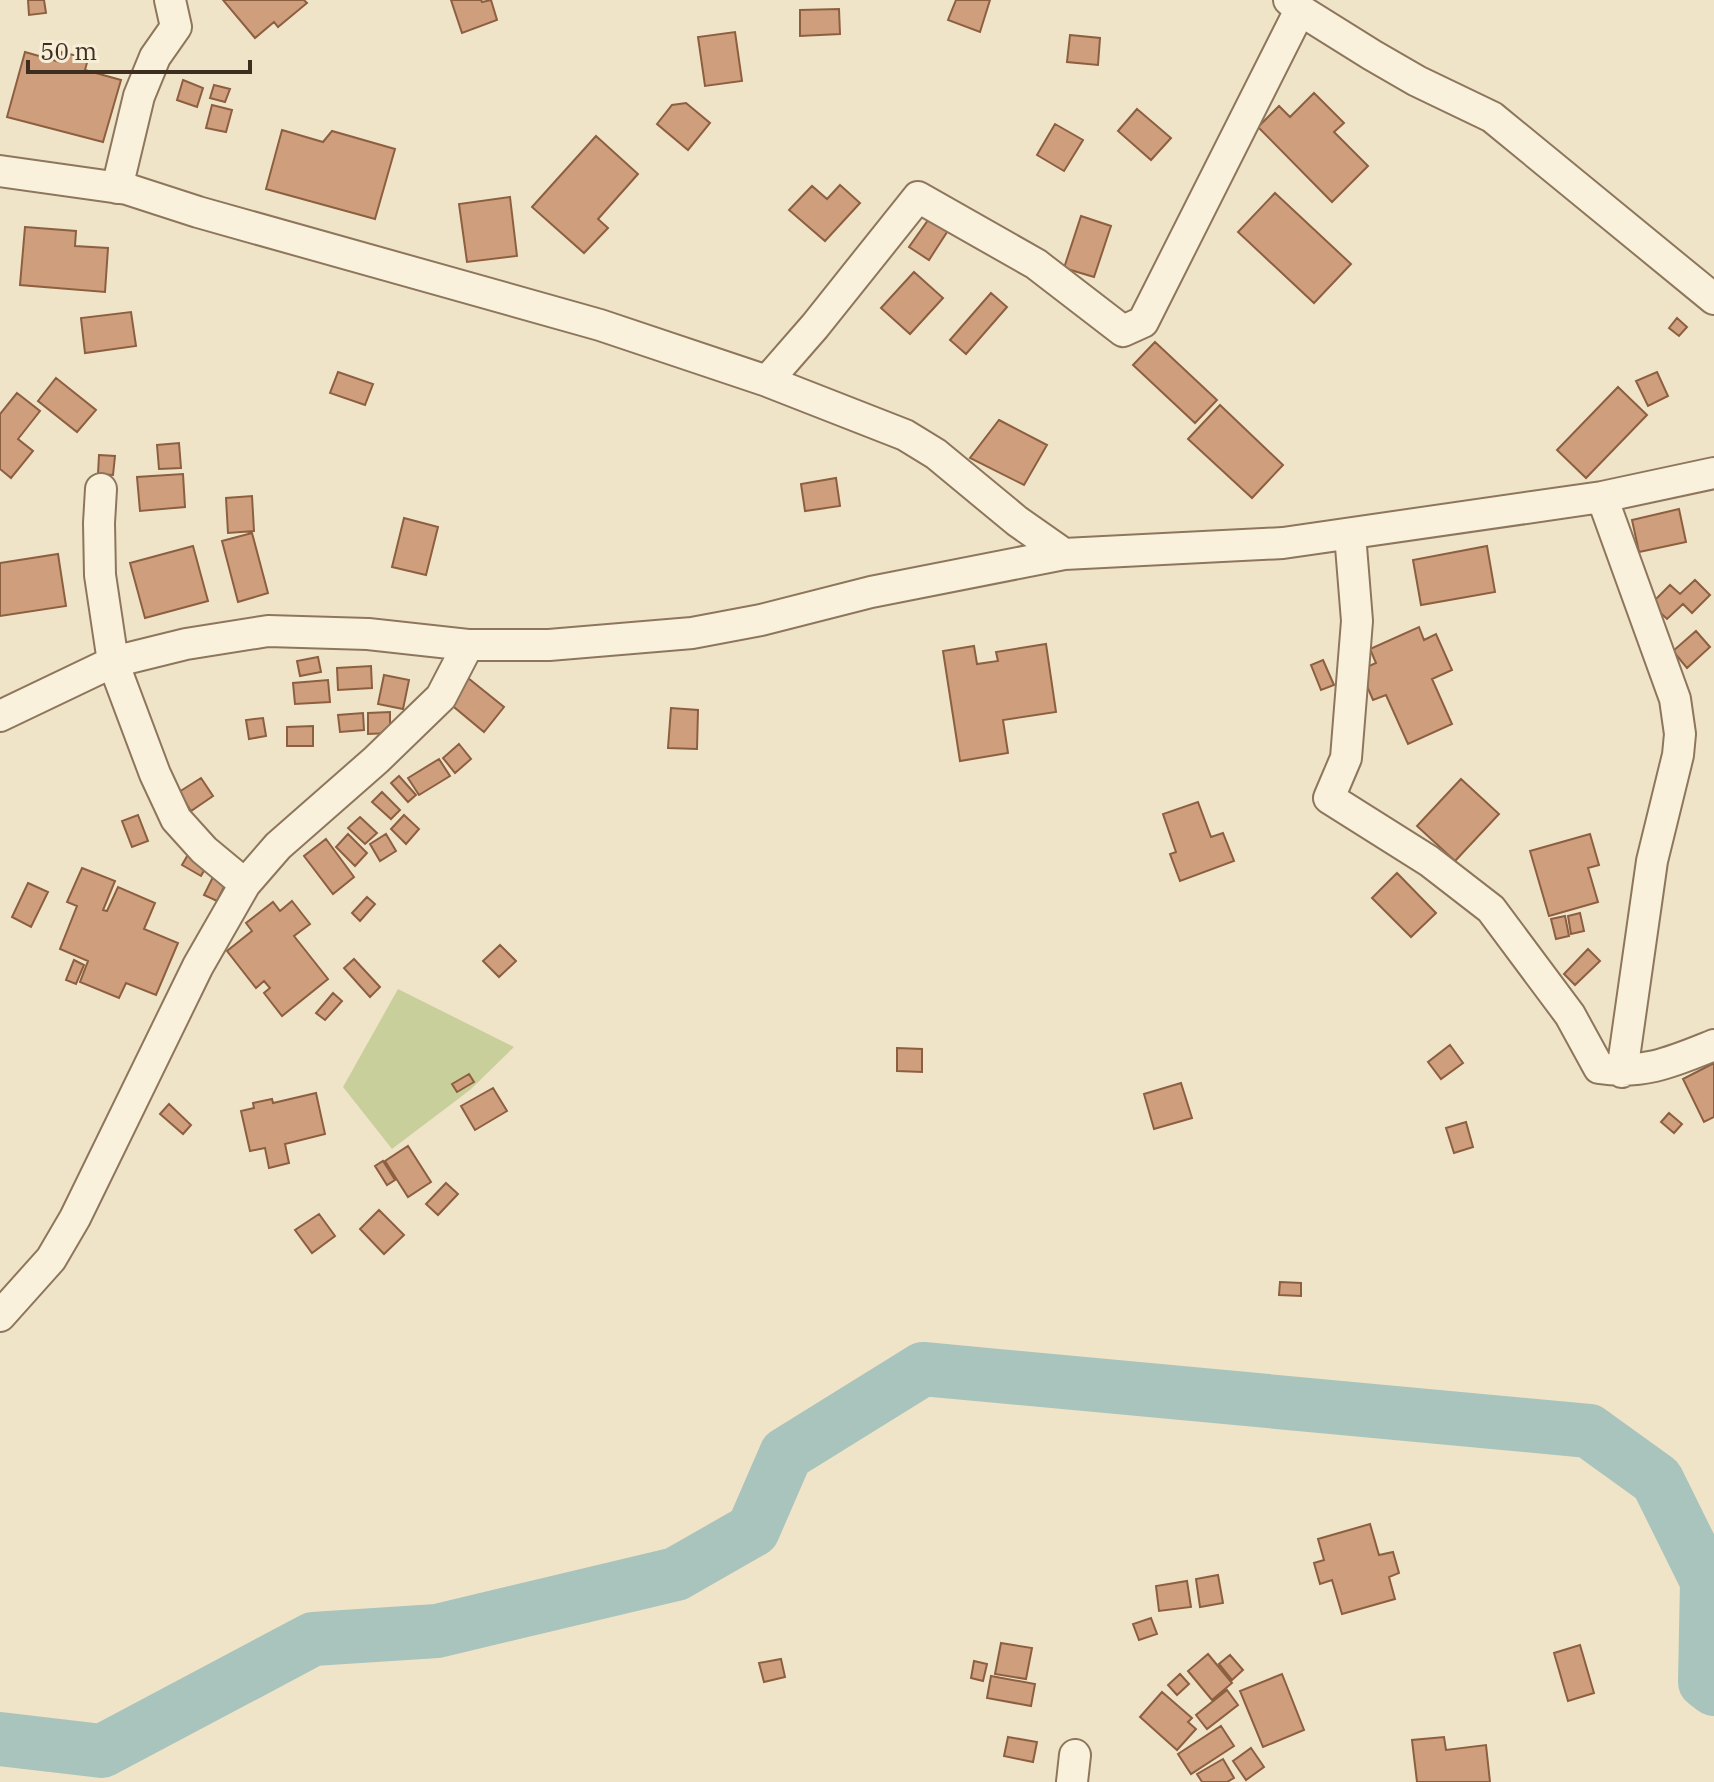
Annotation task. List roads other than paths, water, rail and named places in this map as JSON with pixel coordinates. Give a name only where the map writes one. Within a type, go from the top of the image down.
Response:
[{"type":"street","points":[[117,188],[139,96],[155,57],[176,27],[170,0]]},
{"type":"street","points":[[767,381],[844,292],[918,197],[1036,264],[1123,331],[1143,322],[1295,5],[1417,81],[1492,117],[1714,299]]},
{"type":"street","points":[[0,171],[117,188],[600,325],[767,381],[905,435],[936,454],[1017,521],[1064,554]]},
{"type":"street","points":[[0,716],[113,662],[186,644],[268,631],[368,634],[468,645],[549,645],[692,633],[761,620],[871,592],[1064,554],[1283,543],[1602,497],[1714,473]]},
{"type":"street","points":[[101,489],[100,575],[113,662],[155,774],[176,819],[204,850],[245,884]]},
{"type":"street","points":[[1602,497],[1675,699],[1680,734],[1678,755],[1652,861],[1622,1072]]},
{"type":"street","points":[[1350,534],[1357,621],[1346,758],[1329,798],[1429,861],[1491,909],[1570,1015],[1599,1068],[1622,1072],[1651,1069],[1714,1045]]},
{"type":"street","points":[[0,1316],[51,1259],[75,1218],[198,966],[245,884],[278,846],[376,760],[441,697],[468,645]]},
{"type":"waterway","points":[[0,1739],[102,1751],[313,1639],[437,1631],[676,1574],[753,1530],[786,1454],[923,1369],[1589,1431],[1657,1480],[1707,1581],[1705,1682],[1714,1689]]}]
